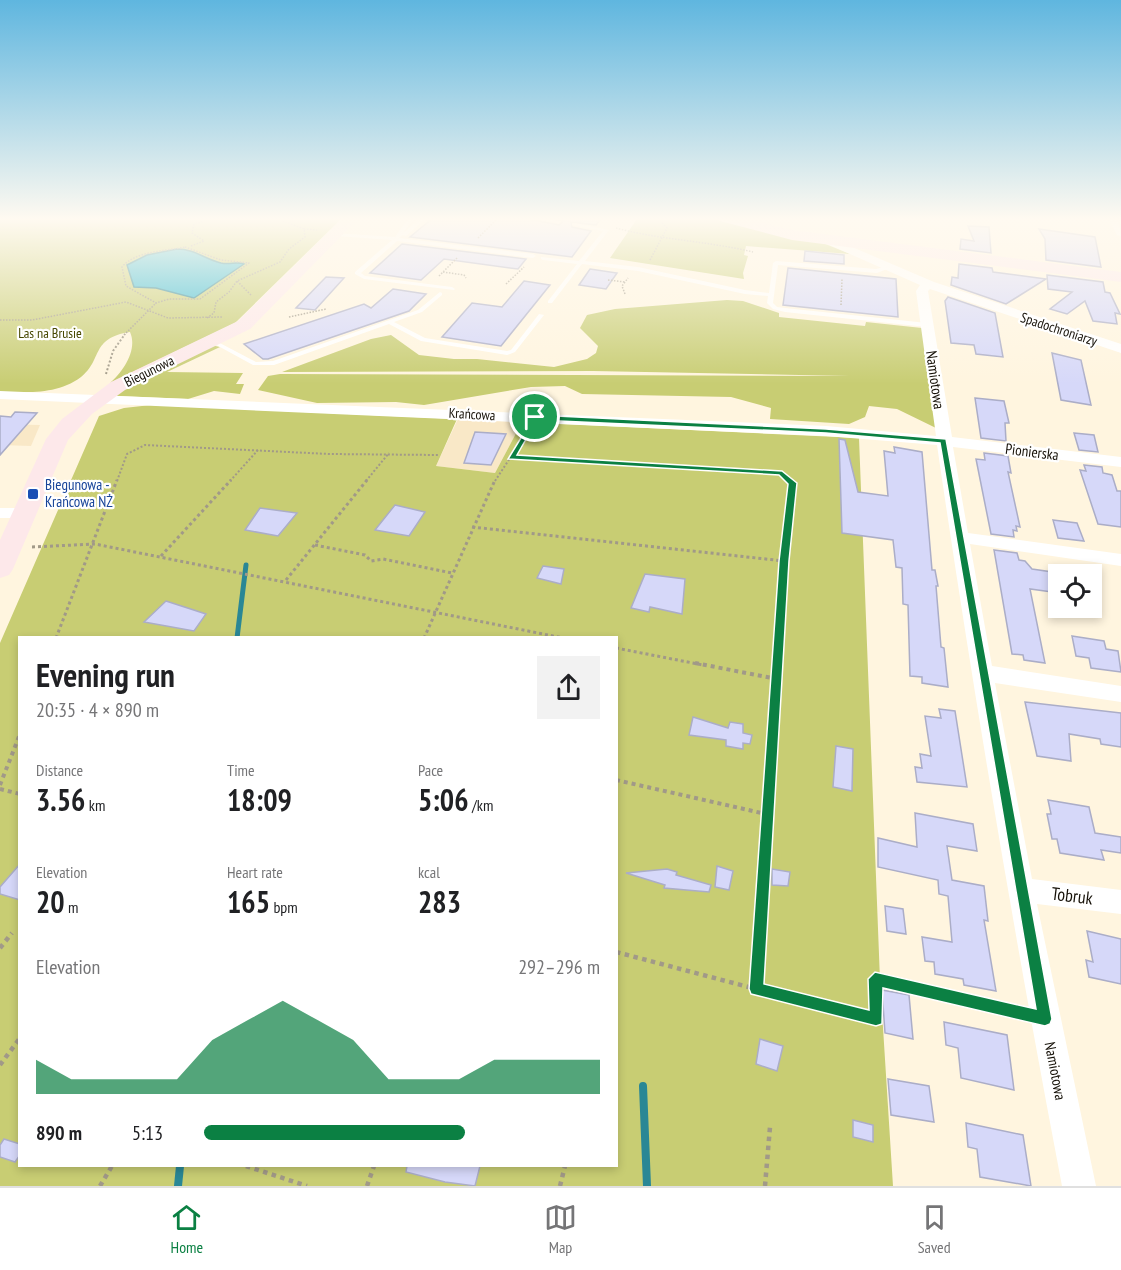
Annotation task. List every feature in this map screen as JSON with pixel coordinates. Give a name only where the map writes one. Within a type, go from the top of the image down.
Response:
[{"type":"street","name":"Biegunowa","points":[[0,569],[57,439],[71,422],[105,394],[241,327],[297,273]]},
{"type":"street","name":"Spadochroniarzy","points":[[904,273],[928,284],[1121,349]]},
{"type":"street","points":[[1092,273],[1121,277]]},
{"type":"street","name":"Namiotowa","points":[[928,284],[922,291],[958,537],[1045,1019],[1079,1186]]},
{"type":"street","name":"Krańcowa","points":[[0,395],[105,394],[826,431],[943,441]]},
{"type":"street","name":"Pionierska","points":[[943,441],[1121,462]]},
{"type":"street","points":[[0,513],[24,513]]},
{"type":"street","points":[[958,537],[1121,560]]},
{"type":"street","points":[[983,673],[1121,694]]},
{"type":"street","name":"Tobruk","points":[[1023,890],[1121,902]]},
{"type":"lane","points":[[357,273],[452,289]]},
{"type":"lane","points":[[550,302],[572,273]]},
{"type":"lane","points":[[655,273],[745,292],[771,295]]},
{"type":"lane","points":[[774,273],[772,306],[780,310],[927,325]]},
{"type":"lane","points":[[212,341],[255,364],[263,365],[420,311],[440,294]]},
{"type":"lane","points":[[388,322],[423,340],[509,353],[542,315]]},
{"type":"path","points":[[123,273],[126,286],[156,303]]},
{"type":"path","points":[[105,394],[103,380],[111,363],[113,351],[128,330],[147,310],[156,303],[169,299],[200,299],[235,273]]},
{"type":"path","points":[[206,319],[214,313],[216,302],[229,292],[237,281],[254,273]]},
{"type":"path","points":[[452,273],[464,275],[466,278]]},
{"type":"path","points":[[625,294],[622,286],[631,273]]},
{"type":"path","points":[[841,316],[842,273]]},
{"type":"path","points":[[608,280],[625,282]]},
{"type":"path","points":[[237,281],[261,309]]},
{"type":"path","points":[[0,320],[32,320],[122,302],[136,303],[147,310],[165,316],[206,319],[261,309]]},
{"type":"path","points":[[289,317],[326,309]]},
{"type":"path","points":[[425,636],[472,527],[498,474],[535,417]]},
{"type":"path","points":[[57,636],[95,544],[128,454],[145,445],[438,455]]},
{"type":"path","points":[[161,556],[258,450]]},
{"type":"path","points":[[286,581],[389,453]]},
{"type":"path","points":[[511,457],[782,473],[792,483],[784,561],[756,989]]},
{"type":"path","points":[[472,527],[784,561]]},
{"type":"path","points":[[41,546],[95,544],[553,636]]},
{"type":"path","points":[[315,545],[365,555],[371,561],[383,559],[452,573]]},
{"type":"path","points":[[618,648],[777,679]]},
{"type":"path","points":[[18,739],[0,787],[18,793]]},
{"type":"path","points":[[618,780],[766,814]]},
{"type":"path","points":[[0,948],[12,933]]},
{"type":"path","points":[[618,953],[876,1019],[875,979],[1045,1019]]},
{"type":"path","points":[[0,1065],[18,1041]]},
{"type":"path","points":[[765,1186],[770,1127]]},
{"type":"path","points":[[100,1186],[111,1167]]},
{"type":"path","points":[[249,1167],[307,1186]]},
{"type":"path","points":[[367,1186],[374,1167]]},
{"type":"path","points":[[560,1186],[565,1167]]},
{"type":"shaded area","points":[[458,419],[522,422],[495,473],[436,466]]},
{"type":"shaded area","points":[[0,424],[40,425],[31,446],[0,445]]},
{"type":"green space","name":"Las na Brusie","points":[[0,273],[286,273],[235,323],[110,383],[120,373],[131,353],[130,332],[117,335],[103,344],[88,370],[72,383],[52,390],[0,392]]},
{"type":"green space","points":[[708,273],[743,273],[744,279]]},
{"type":"green space","points":[[727,300],[743,301],[779,313],[779,317],[865,326],[866,322],[922,328],[936,428],[897,409],[869,406],[865,417],[849,424],[770,419],[771,408],[731,397],[582,394],[565,386],[531,387],[424,405],[396,402],[317,403],[258,390],[268,376],[280,374],[850,376],[593,371],[282,372],[371,339],[391,335],[419,355],[554,367],[587,359],[596,353],[598,346],[580,328],[587,315],[615,309]]},
{"type":"green space","points":[[211,345],[220,347],[167,372],[243,373],[236,384],[244,384],[240,394],[214,391],[188,399],[117,396],[118,391]]},
{"type":"green space","points":[[151,405],[457,419],[436,466],[495,473],[522,422],[859,438],[880,980],[893,1186],[0,1186],[0,643],[99,416],[124,408]]},
{"type":"water","points":[[130,273],[230,273],[194,298],[156,288],[134,287]]},
{"type":"building","points":[[373,273],[428,273],[421,280]]},
{"type":"building","points":[[587,273],[617,273],[606,289],[579,285]]},
{"type":"building","points":[[787,273],[840,273],[896,279],[898,317],[783,305]]},
{"type":"building","points":[[958,273],[1003,273],[1046,279],[1006,304],[951,285],[952,277],[958,278]]},
{"type":"building","points":[[1047,275],[1103,282],[1105,292],[1110,293],[1120,314],[1115,313],[1117,324],[1093,321],[1085,301],[1067,314],[1050,309],[1072,292],[1048,289]]},
{"type":"building","points":[[326,277],[344,278],[315,310],[296,308]]},
{"type":"building","points":[[524,281],[550,285],[501,346],[442,337],[472,303],[502,307]]},
{"type":"building","points":[[393,289],[426,294],[409,311],[268,359],[263,359],[244,344],[364,304],[371,308]]},
{"type":"building","points":[[948,297],[995,313],[1003,357],[976,354],[974,345],[951,343],[945,301]]},
{"type":"building","points":[[1052,353],[1081,360],[1091,405],[1061,400]]},
{"type":"building","points":[[975,398],[1004,401],[1009,423],[1005,423],[1006,441],[981,438]]},
{"type":"building","points":[[15,412],[37,413],[0,455],[0,416],[11,417]]},
{"type":"building","points":[[475,432],[506,434],[491,465],[464,463]]},
{"type":"building","points":[[1074,433],[1094,435],[1098,452],[1079,450]]},
{"type":"building","points":[[839,439],[845,440],[858,492],[888,496],[884,451],[895,453],[894,447],[922,452],[932,570],[935,570],[938,586],[936,586],[941,647],[944,648],[948,687],[922,683],[922,677],[910,676],[908,605],[903,604],[902,568],[896,567],[893,540],[842,533]]},
{"type":"building","points":[[984,453],[1008,456],[1011,473],[1008,472],[1020,527],[1016,526],[1017,531],[1013,530],[1014,537],[991,534],[976,459],[985,460]]},
{"type":"building","points":[[1084,465],[1102,467],[1103,473],[1112,475],[1117,491],[1121,491],[1121,527],[1098,524],[1080,470],[1086,471]]},
{"type":"building","points":[[395,505],[425,512],[409,536],[375,530]]},
{"type":"building","points":[[260,508],[297,513],[278,536],[245,530]]},
{"type":"building","points":[[1053,520],[1077,523],[1084,541],[1058,538]]},
{"type":"building","points":[[994,550],[1017,553],[1019,560],[1025,561],[1032,569],[1048,571],[1048,591],[1030,589],[1045,663],[1024,660],[1023,655],[1012,654]]},
{"type":"building","points":[[543,566],[564,569],[561,584],[537,578]]},
{"type":"building","points":[[645,574],[685,579],[682,614],[650,607],[649,612],[631,608]]},
{"type":"building","points":[[166,601],[206,614],[194,631],[144,622]]},
{"type":"building","points":[[1072,636],[1104,641],[1106,649],[1118,651],[1121,672],[1091,668],[1089,658],[1076,656]]},
{"type":"building","points":[[1025,702],[1121,713],[1121,747],[1101,744],[1100,739],[1069,734],[1071,761],[1037,756]]},
{"type":"building","points":[[939,709],[955,711],[967,787],[917,782],[915,767],[922,768],[920,754],[931,756],[925,716],[941,718]]},
{"type":"building","points":[[693,717],[728,728],[730,722],[743,724],[743,733],[752,735],[750,744],[743,743],[743,749],[726,746],[726,740],[689,735]]},
{"type":"building","points":[[836,746],[853,749],[852,791],[833,787]]},
{"type":"building","points":[[1048,800],[1089,807],[1095,833],[1121,837],[1121,853],[1101,850],[1104,860],[1060,853],[1057,839],[1052,839],[1047,814],[1051,814]]},
{"type":"building","points":[[915,813],[973,824],[977,851],[947,846],[952,880],[984,886],[988,921],[984,920],[996,991],[964,985],[963,979],[935,974],[934,962],[925,961],[922,937],[952,942],[948,896],[939,894],[938,880],[878,867],[878,838],[917,847]]},
{"type":"building","points":[[18,866],[18,899],[0,894],[0,887]]},
{"type":"building","points":[[717,866],[733,871],[729,890],[715,887]]},
{"type":"building","points":[[667,869],[677,872],[676,875],[711,885],[709,892],[664,888],[665,885],[626,873]]},
{"type":"building","points":[[772,869],[790,872],[788,886],[772,885]]},
{"type":"building","points":[[885,906],[903,909],[906,934],[887,931]]},
{"type":"building","points":[[1087,931],[1121,939],[1121,984],[1089,977],[1086,960],[1093,962]]},
{"type":"building","points":[[882,990],[909,995],[913,1039],[885,1033]]},
{"type":"building","points":[[944,1022],[1007,1035],[1014,1090],[961,1078],[958,1048],[946,1045]]},
{"type":"building","points":[[760,1039],[783,1046],[777,1071],[756,1064]]},
{"type":"building","points":[[888,1079],[929,1086],[934,1122],[891,1115]]},
{"type":"building","points":[[853,1120],[873,1125],[873,1142],[853,1137]]},
{"type":"building","points":[[966,1123],[1023,1135],[1031,1186],[980,1177],[977,1149],[968,1147]]},
{"type":"building","points":[[4,1139],[18,1143],[18,1158],[15,1162],[0,1157],[0,1145]]},
{"type":"building","points":[[407,1167],[480,1167],[475,1186],[445,1182],[406,1172]]},
{"type":"waterway","points":[[237,636],[246,565]]},
{"type":"waterway","points":[[643,1086],[647,1186]]},
{"type":"waterway","points":[[178,1186],[180,1167]]},
{"type":"place","name":"Biegunowa - Krańcowa NŻ","points":[[33,494]]},
{"type":"route","points":[[535,417],[826,431],[943,441],[958,537],[1045,1019],[875,979],[876,1019],[756,989],[766,814],[784,561],[792,483],[782,473],[511,457],[535,417]]}]
